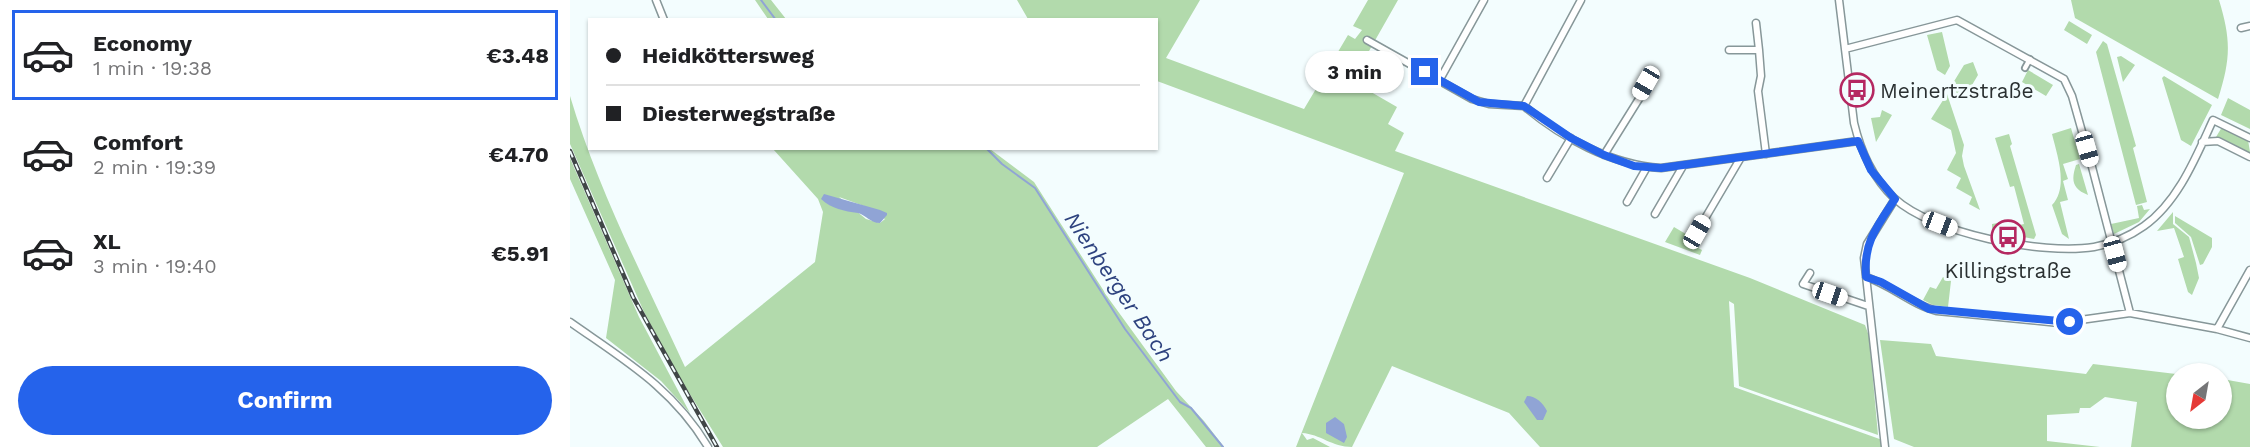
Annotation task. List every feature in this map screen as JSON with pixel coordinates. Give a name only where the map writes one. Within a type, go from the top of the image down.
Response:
[{"type":"street","points":[[656,0],[663,18]]},
{"type":"street","points":[[1439,81],[1484,0]]},
{"type":"street","points":[[1524,106],[1581,0]]},
{"type":"street","points":[[1839,0],[1858,141],[1871,170],[1895,199],[1918,215],[1975,235],[2060,249],[2091,248],[2111,242],[2133,233],[2156,216],[2176,191],[2213,120],[2250,138]]},
{"type":"street","points":[[1845,49],[1957,20],[2064,79],[2072,96],[2130,313]]},
{"type":"street","points":[[1756,23],[1761,76],[1758,91],[1766,154]]},
{"type":"street","points":[[2241,28],[2250,26]]},
{"type":"street","points":[[1367,40],[1479,102],[1524,106],[1571,138],[1604,155],[1634,166],[1683,166],[1858,141]]},
{"type":"street","points":[[1729,50],[1759,50]]},
{"type":"street","points":[[2025,68],[2030,59]]},
{"type":"street","points":[[1604,155],[1652,78]]},
{"type":"street","points":[[1547,178],[1571,138]]},
{"type":"street","points":[[2202,142],[2218,141],[2250,157]]},
{"type":"street","points":[[1697,232],[1740,159]]},
{"type":"street","points":[[1655,214],[1683,166]]},
{"type":"street","points":[[1627,202],[1647,167]]},
{"type":"street","points":[[1885,447],[1864,258],[1868,244],[1895,199]]},
{"type":"street","points":[[2217,329],[2250,270]]},
{"type":"street","points":[[1809,273],[1803,284],[1868,306]]},
{"type":"street","points":[[1866,277],[1881,282],[1922,306],[1937,311],[2060,323],[2130,313],[2217,329],[2250,338]]},
{"type":"street","points":[[570,321],[672,397],[689,417],[708,447]]},
{"type":"green space","points":[[755,0],[771,0],[785,18],[767,18]]},
{"type":"green space","points":[[1017,0],[1200,0],[1166,58],[1304,109],[1348,35],[1355,39],[1362,30],[1353,26],[1368,0],[1398,0],[1352,81],[1397,107],[1388,124],[1404,133],[1395,151],[1750,278],[1865,325],[1869,336],[1878,435],[1739,386],[1734,304],[1729,301],[1734,387],[1888,442],[1888,447],[1540,447],[1509,413],[1392,366],[1352,447],[1338,445],[1302,433],[1307,440],[1313,438],[1330,447],[1296,447],[1404,173],[1158,81],[1158,18],[1027,18]]},
{"type":"green space","points":[[2071,0],[2219,0],[2226,27],[2228,49],[2218,99],[2075,18]]},
{"type":"green space","points":[[2069,21],[2092,35],[2087,44],[2064,30]]},
{"type":"green space","points":[[1942,32],[1950,66],[1945,75],[1937,70],[1927,35]]},
{"type":"green space","points":[[2103,41],[2107,44],[2136,146],[2133,148],[2147,202],[2136,205],[2096,52]]},
{"type":"green space","points":[[2121,56],[2135,65],[2123,82],[2117,57]]},
{"type":"green space","points":[[1973,62],[1978,75],[1966,95],[1955,97],[1953,83],[1964,65]]},
{"type":"green space","points":[[2028,70],[2053,85],[2046,96],[2022,82]]},
{"type":"green space","points":[[2164,76],[2212,105],[2191,146],[2181,140],[2162,78]]},
{"type":"green space","points":[[1947,94],[1964,145],[1962,156],[1964,166],[1980,210],[1969,204],[1972,197],[1956,188],[1961,178],[1947,170],[1956,153],[1951,130],[1931,119]]},
{"type":"green space","points":[[570,96],[608,200],[685,367],[815,262],[823,212],[818,199],[774,150],[991,150],[1034,182],[1109,299],[1176,391],[1224,447],[1206,447],[1168,399],[1097,447],[723,447],[676,372],[644,312],[570,144]],"holes":[[[839,197],[864,206],[885,219],[880,223],[866,219]]]},
{"type":"green space","points":[[2228,98],[2250,110],[2250,129],[2221,115]]},
{"type":"green space","points":[[1882,110],[1892,115],[1876,142],[1871,118],[1880,117]]},
{"type":"green space","points":[[2222,127],[2248,140],[2250,152],[2244,152],[2216,137]]},
{"type":"green space","points":[[2071,128],[2080,159],[2063,164],[2068,179],[2063,181],[2068,200],[2060,202],[2069,239],[2062,234],[2052,205],[2057,198],[2061,180],[2052,134]]},
{"type":"green space","points":[[2009,134],[2012,144],[2010,146],[2036,235],[2034,239],[1992,231],[1992,224],[2009,221],[2011,227],[2024,224],[2014,186],[2010,187],[1995,138]]},
{"type":"green space","points":[[570,158],[639,317],[690,413],[661,381],[606,338],[615,280],[570,179]]},
{"type":"green space","points":[[2079,164],[2088,195],[2076,187],[2073,180],[2074,170]]},
{"type":"green space","points":[[2142,205],[2144,210],[2150,209],[2139,222],[2114,234],[2111,224],[2139,218],[2137,206]]},
{"type":"green space","points":[[2173,212],[2173,224],[2189,237],[2196,263],[2199,278],[2192,295],[2188,292],[2178,259],[2184,257],[2174,228],[2157,231]]},
{"type":"green space","points":[[2175,216],[2212,238],[2212,247],[2203,264],[2200,265],[2191,237],[2175,223]]},
{"type":"green space","points":[[1674,227],[1701,243],[1698,248],[1702,250],[1700,255],[1665,242]]},
{"type":"green space","points":[[1943,277],[1951,281],[1948,307],[1933,305],[1923,300],[1930,287],[1936,289]]},
{"type":"green space","points":[[1880,340],[1931,344],[1936,356],[2086,374],[2093,364],[2166,373],[2166,429],[2232,429],[2232,381],[2250,384],[2250,447],[2131,447],[2137,402],[2105,397],[2090,408],[2080,408],[2079,413],[2047,415],[2047,441],[2100,447],[1914,447],[1894,439]]},
{"type":"water","points":[[824,194],[880,210],[887,215],[880,223],[873,222],[861,214],[829,205],[821,199]]},
{"type":"water","points":[[1527,396],[1536,399],[1547,411],[1543,420],[1537,420],[1524,402]]},
{"type":"water","points":[[1335,417],[1344,424],[1347,437],[1344,443],[1326,433],[1326,423]]},
{"type":"waterway","name":"Nienberger Bach","points":[[761,0],[774,18]]},
{"type":"waterway","name":"Nienberger Bach","points":[[988,150],[1002,164],[1035,188],[1125,329],[1180,402],[1191,408],[1223,447]]},
{"type":"railway","points":[[570,151],[633,297],[717,447]]},
{"type":"place","name":"Meinertzstraße","points":[[1857,90]]},
{"type":"place","name":"Killingstraße","points":[[2008,237]]},
{"type":"route","points":[[1425,72],[1479,102],[1524,106],[1571,138],[1604,155],[1634,166],[1661,168],[1843,145],[1858,141],[1871,170],[1895,199],[1865,251],[1866,277],[1881,282],[1922,306],[1937,311],[2060,323],[2070,322]]}]
